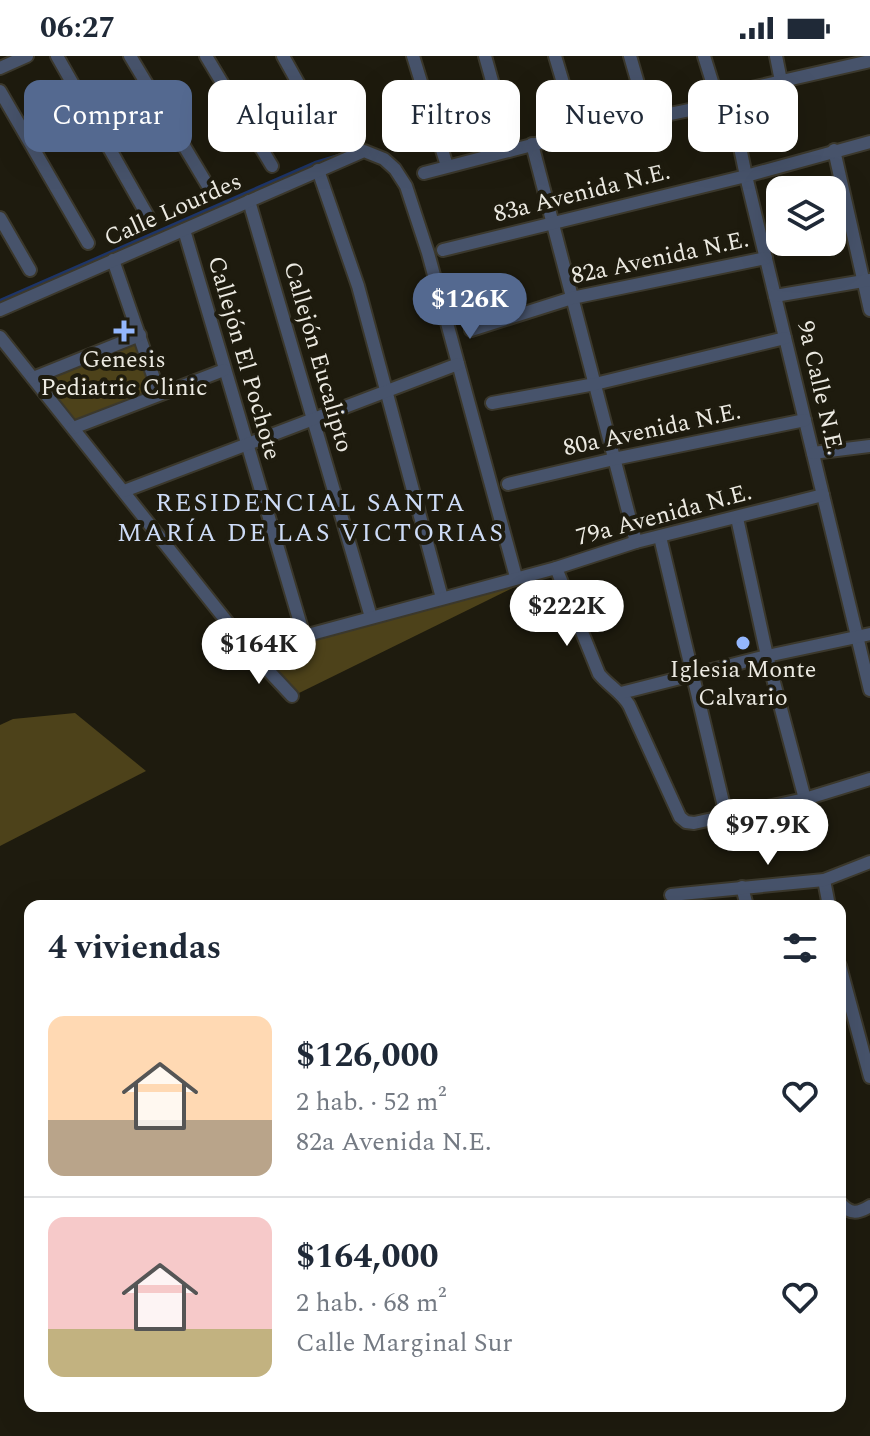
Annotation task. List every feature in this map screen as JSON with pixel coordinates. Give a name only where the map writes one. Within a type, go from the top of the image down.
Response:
[{"type":"street","points":[[0,68],[27,56]]},
{"type":"street","points":[[57,56],[150,220]]},
{"type":"street","points":[[130,56],[211,191]]},
{"type":"street","points":[[206,56],[272,166]]},
{"type":"street","points":[[283,56],[296,80]]},
{"type":"street","points":[[413,56],[447,166]]},
{"type":"street","points":[[485,56],[492,80]]},
{"type":"street","points":[[555,56],[562,80]]},
{"type":"street","points":[[630,56],[637,80]]},
{"type":"street","name":"9a Calle N.E.","points":[[704,56],[715,80]]},
{"type":"street","points":[[776,56],[781,80]]},
{"type":"street","points":[[784,80],[850,61],[870,61]]},
{"type":"street","points":[[0,91],[88,243]]},
{"type":"street","name":"83a Avenida N.E.","points":[[443,250],[746,176],[870,142]]},
{"type":"street","points":[[520,147],[536,143]]},
{"type":"street","points":[[532,144],[636,542]]},
{"type":"street","points":[[834,150],[867,281],[870,310]]},
{"type":"street","name":"Calle Lourdes","points":[[0,310],[364,151],[384,159],[406,186],[458,364]]},
{"type":"street","points":[[424,173],[500,152]]},
{"type":"street","name":"9a Calle N.E.","points":[[739,152],[823,495],[864,636],[870,690]]},
{"type":"street","points":[[318,170],[358,286],[442,598]]},
{"type":"street","name":"Callejón Eucalipto","points":[[249,201],[371,617]]},
{"type":"street","points":[[0,218],[30,270]]},
{"type":"street","name":"Callejón El Pochote","points":[[184,230],[304,636]]},
{"type":"street","name":"82a Avenida N.E.","points":[[471,330],[572,298],[766,258]]},
{"type":"street","points":[[113,260],[159,393]]},
{"type":"street","points":[[775,296],[867,281]]},
{"type":"street","points":[[33,378],[140,335]]},
{"type":"street","points":[[0,337],[252,653],[292,696]]},
{"type":"street","points":[[492,403],[595,384],[785,338]]},
{"type":"street","points":[[124,491],[458,364],[516,577]]},
{"type":"street","points":[[73,428],[224,370]]},
{"type":"street","name":"80a Avenida N.E.","points":[[508,484],[805,420]]},
{"type":"street","points":[[813,453],[870,446]]},
{"type":"street","name":"79a Avenida N.E.","points":[[252,653],[371,617],[556,568],[636,542],[823,495]]},
{"type":"street","points":[[737,518],[767,656],[805,799]]},
{"type":"street","points":[[660,537],[726,815]]},
{"type":"street","points":[[556,568],[599,674],[610,687],[621,693],[680,817],[686,822],[694,823],[805,799],[870,779]]},
{"type":"street","points":[[621,693],[767,656],[864,636]]},
{"type":"street","points":[[671,895],[824,880],[870,862]]},
{"type":"street","points":[[824,880],[828,900]]},
{"type":"street","points":[[742,887],[745,900]]},
{"type":"street","points":[[846,988],[870,1077]]},
{"type":"street","points":[[846,1209],[855,1213],[868,1208]]},
{"type":"shaded area","points":[[140,335],[159,393],[75,428],[34,380]]},
{"type":"shaded area","points":[[525,582],[295,695],[256,651]]},
{"type":"shaded area","points":[[75,713],[146,771],[0,846],[0,725],[13,719]]},
{"type":"waterway","points":[[0,301],[315,163],[345,154]]},
{"type":"place","name":"Genesis Pediatric Clinic","points":[[124,331]]},
{"type":"place","name":"Iglesia Monte Calvario","points":[[743,643]]},
{"type":"district","name":"RESIDENCIAL SANTA MARÍA DE LAS VICTORIAS","points":[[311,518]]}]
